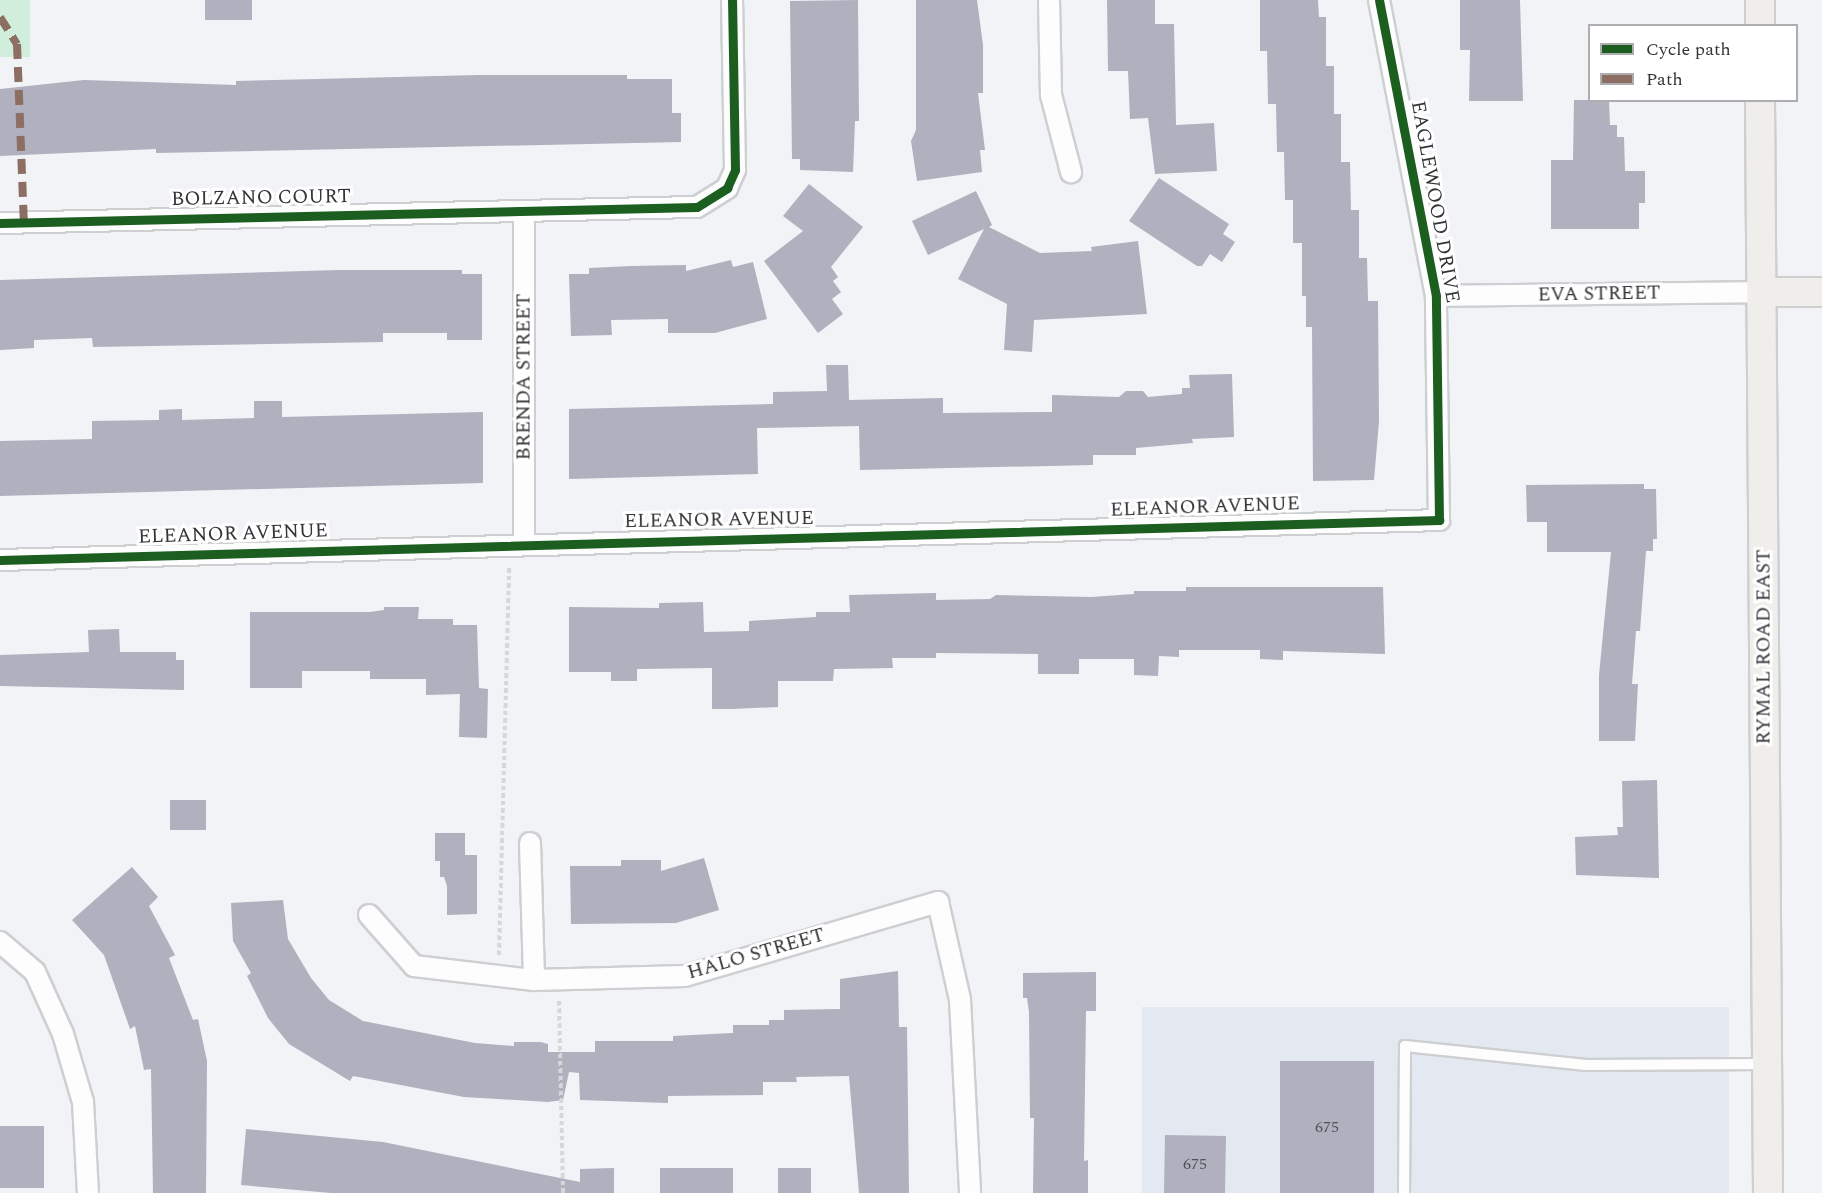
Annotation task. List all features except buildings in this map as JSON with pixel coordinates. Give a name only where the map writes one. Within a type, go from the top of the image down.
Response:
[{"type":"main road","points":[[1760,0],[1760,24]]},
{"type":"main road","name":"RYMAL ROAD EAST","points":[[1760,102],[1768,1193]]},
{"type":"main road","points":[[1762,292],[1822,292]]},
{"type":"street","name":"BOLZANO COURT","points":[[0,224],[697,207],[727,188],[735,170],[732,0]]},
{"type":"street","points":[[1049,0],[1051,95],[1071,172]]},
{"type":"street","name":"EAGLEWOOD DRIVE","points":[[1379,0],[1436,296],[1439,520]]},
{"type":"street","name":"BRENDA STREET","points":[[517,543],[524,211]]},
{"type":"street","name":"EVA STREET","points":[[1436,296],[1762,292]]},
{"type":"street","name":"ELEANOR AVENUE","points":[[0,560],[517,543],[1439,520]]},
{"type":"street","points":[[530,843],[534,980]]},
{"type":"street","name":"HALO STREET","points":[[369,915],[414,966],[534,980],[684,976],[938,902],[960,1000],[970,1193]]},
{"type":"street","points":[[0,942],[34,972],[63,1034],[83,1102],[88,1193]]},
{"type":"lane","points":[[1404,1193],[1405,1046],[1586,1065],[1767,1064]]},
{"type":"path","points":[[499,976],[517,543]]},
{"type":"path","points":[[559,979],[562,1193]]},
{"type":"shaded area","points":[[1142,1007],[1729,1007],[1729,1193],[1142,1193]]},
{"type":"green space","points":[[0,0],[30,0],[30,57],[0,57]]},
{"type":"marked path","points":[[0,17],[17,44],[24,223]]},
{"type":"cycle path","points":[[0,223],[697,207],[727,188],[735,170],[732,0]]},
{"type":"cycle path","points":[[0,560],[1439,520],[1436,296],[1379,0]]}]
